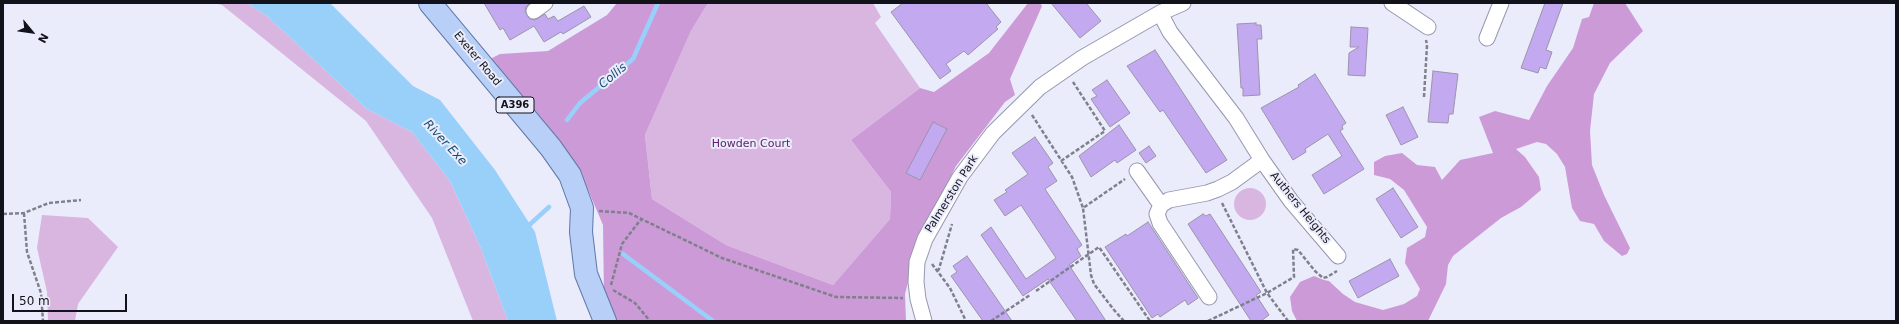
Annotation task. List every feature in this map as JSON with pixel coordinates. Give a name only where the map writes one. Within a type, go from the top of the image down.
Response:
[{"type":"main road","name":"Exeter Road","points":[[430,3],[551,148],[570,175],[581,212]]},
{"type":"main road","name":"A396","points":[[581,212],[583,257],[586,274],[605,321]]},
{"type":"street","name":"Palmerston Park","points":[[924,321],[918,299],[918,262],[925,239],[960,177],[993,133],[1040,87],[1082,58],[1160,13],[1183,3]]},
{"type":"street","points":[[1392,3],[1426,32]]},
{"type":"street","points":[[1487,38],[1501,3]]},
{"type":"street","name":"Authers Heights","points":[[1160,13],[1170,32],[1236,118],[1262,160],[1291,200],[1338,256]]},
{"type":"street","points":[[1209,297],[1160,223],[1157,214],[1161,205],[1169,200],[1216,190],[1232,182],[1262,160]]},
{"type":"street","points":[[1137,171],[1161,205]]},
{"type":"path","points":[[1424,97],[1427,45],[1426,32]]},
{"type":"path","points":[[1061,160],[1105,131],[1065,70]]},
{"type":"path","points":[[1022,104],[1031,114],[1072,177],[1083,208],[1091,275],[1094,284],[1124,321]]},
{"type":"path","points":[[1083,208],[1137,171]]},
{"type":"path","points":[[1216,190],[1267,293],[1288,321]]},
{"type":"path","points":[[3,214],[24,213],[49,203],[81,200]]},
{"type":"path","points":[[581,212],[629,213],[722,258],[836,297],[918,299]]},
{"type":"path","points":[[24,213],[27,252],[41,293],[43,321]]},
{"type":"path","points":[[937,270],[939,269],[953,219]]},
{"type":"path","points":[[641,220],[622,244],[610,289],[635,303],[650,321]]},
{"type":"path","points":[[1036,291],[1099,247],[1150,321]]},
{"type":"path","points":[[1208,321],[1267,293],[1294,277],[1294,249],[1298,250],[1315,271],[1323,278],[1337,270],[1338,256]]},
{"type":"path","points":[[920,253],[927,257],[950,288],[966,321]]},
{"type":"path","points":[[991,321],[1030,295]]},
{"type":"green space","points":[[214,3],[247,3],[267,16],[367,109],[412,132],[450,181],[480,246],[508,321],[473,321],[432,218],[366,121],[222,5]]},
{"type":"green space","name":"Howden Court","points":[[708,3],[873,3],[881,17],[875,23],[920,88],[851,140],[891,192],[890,219],[833,285],[726,245],[652,199],[645,135],[691,31]]},
{"type":"green space","points":[[1247,188],[1253,188],[1263,195],[1266,204],[1265,210],[1259,217],[1253,220],[1247,220],[1237,213],[1234,207],[1234,201],[1241,191]]},
{"type":"green space","points":[[42,215],[88,218],[118,247],[78,304],[75,321],[48,321],[47,292],[37,248]]},
{"type":"shaded area","points":[[617,3],[708,3],[691,31],[645,135],[652,199],[726,245],[833,285],[890,219],[891,192],[851,140],[920,88],[934,92],[989,53],[1028,3],[1040,3],[1042,6],[1010,79],[1015,95],[1005,102],[956,166],[919,239],[905,294],[906,321],[616,321],[604,299],[603,225],[583,178],[549,132],[488,60],[500,54],[548,51],[607,15]]},
{"type":"shaded area","points":[[1594,3],[1625,3],[1643,31],[1610,63],[1594,94],[1590,131],[1592,165],[1604,195],[1630,248],[1627,254],[1622,256],[1604,241],[1594,224],[1580,221],[1572,208],[1565,167],[1557,154],[1546,144],[1537,142],[1516,149],[1525,157],[1539,177],[1541,190],[1521,207],[1501,218],[1453,256],[1448,265],[1446,284],[1428,321],[1297,321],[1292,311],[1290,297],[1300,282],[1314,276],[1329,281],[1343,294],[1355,302],[1383,310],[1404,304],[1417,296],[1420,289],[1405,263],[1407,248],[1425,237],[1427,227],[1404,190],[1390,179],[1374,175],[1374,162],[1385,156],[1402,153],[1417,165],[1435,167],[1442,180],[1460,160],[1493,153],[1479,117],[1495,111],[1529,120],[1547,86],[1573,48],[1582,19],[1589,17]]},
{"type":"water","name":"River Exe","points":[[247,3],[330,3],[413,86],[440,100],[495,170],[535,232],[557,321],[508,321],[480,246],[450,181],[412,132],[367,109],[267,16]]},
{"type":"building","points":[[484,3],[530,3],[526,7],[525,12],[530,19],[535,20],[545,14],[548,19],[554,16],[558,21],[584,6],[591,17],[563,34],[561,32],[544,42],[534,26],[510,40],[503,28],[500,30]]},
{"type":"building","points":[[903,3],[986,3],[1001,22],[996,27],[998,29],[968,55],[964,51],[946,64],[951,71],[940,79],[891,12]]},
{"type":"building","points":[[1051,3],[1086,3],[1101,21],[1080,38]]},
{"type":"building","points":[[1545,3],[1563,3],[1546,50],[1552,52],[1546,69],[1540,67],[1538,73],[1521,68]]},
{"type":"building","points":[[1256,23],[1256,25],[1261,25],[1262,39],[1257,39],[1260,95],[1243,96],[1243,88],[1241,88],[1237,24]]},
{"type":"building","points":[[1351,27],[1368,28],[1365,76],[1348,75],[1349,53],[1359,47],[1350,47]]},
{"type":"building","points":[[1155,50],[1227,160],[1206,173],[1163,110],[1160,112],[1127,66]]},
{"type":"building","points":[[1433,71],[1458,74],[1453,114],[1449,114],[1448,123],[1428,122]]},
{"type":"building","points":[[1315,74],[1346,123],[1342,126],[1343,129],[1340,131],[1364,169],[1324,194],[1312,175],[1342,156],[1328,134],[1305,149],[1306,152],[1293,160],[1261,108],[1299,87],[1298,85]]},
{"type":"building","points":[[1107,80],[1130,113],[1110,127],[1091,99],[1097,96],[1092,90]]},
{"type":"building","points":[[1403,107],[1418,137],[1401,145],[1386,115]]},
{"type":"building","points":[[933,122],[947,129],[920,180],[906,173]]},
{"type":"building","points":[[1119,125],[1136,150],[1117,163],[1115,160],[1091,177],[1079,156]]},
{"type":"building","points":[[1035,137],[1053,163],[1048,167],[1057,181],[1045,189],[1082,245],[1077,249],[1081,256],[1069,265],[1106,321],[1077,321],[1048,279],[1023,296],[981,235],[991,227],[1026,279],[1056,258],[1021,205],[1005,216],[994,200],[1007,192],[1005,190],[1028,174],[1012,153]]},
{"type":"building","points":[[1149,146],[1156,156],[1146,163],[1139,153]]},
{"type":"building","points":[[1393,188],[1418,227],[1401,238],[1376,199]]},
{"type":"building","points":[[1203,214],[1206,216],[1210,214],[1261,292],[1256,295],[1269,315],[1261,321],[1251,321],[1188,224]]},
{"type":"building","points":[[1148,222],[1198,298],[1188,305],[1185,300],[1160,317],[1158,314],[1152,318],[1105,247],[1126,234],[1127,236]]},
{"type":"building","points":[[967,256],[1012,321],[983,321],[951,276],[957,272],[953,266]]},
{"type":"building","points":[[1390,259],[1399,276],[1358,298],[1349,281]]},
{"type":"waterway","name":"Collis","points":[[567,120],[580,103],[633,59],[658,3]]},
{"type":"waterway","points":[[526,228],[549,207]]},
{"type":"waterway","points":[[623,254],[713,321]]}]
